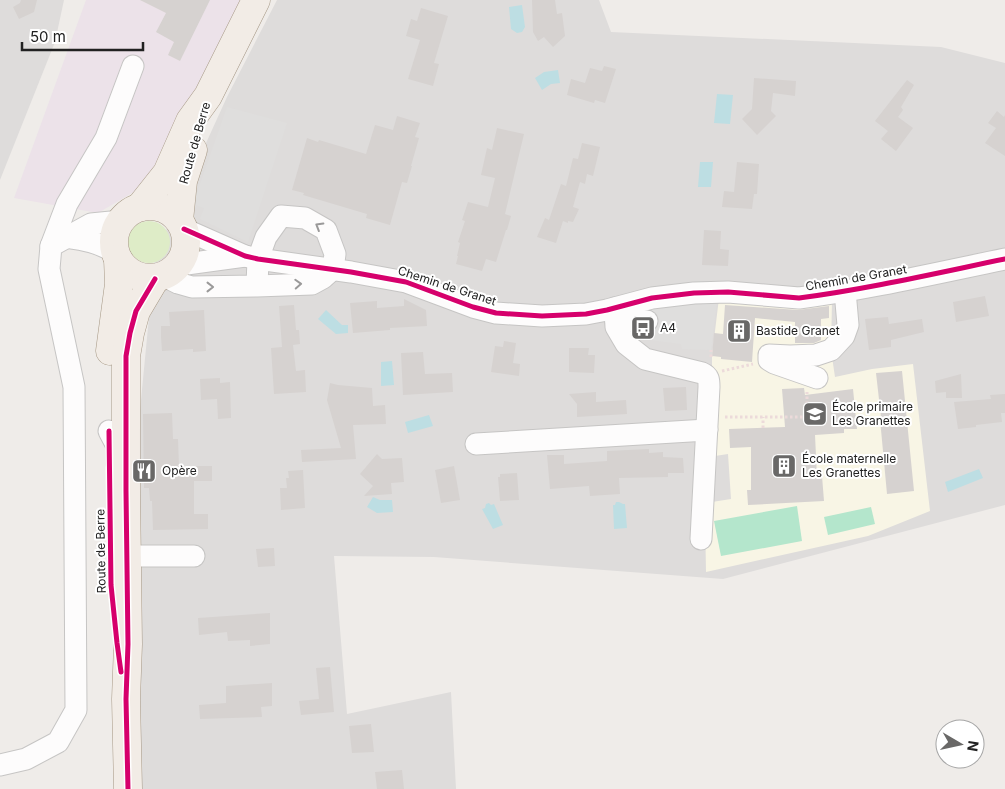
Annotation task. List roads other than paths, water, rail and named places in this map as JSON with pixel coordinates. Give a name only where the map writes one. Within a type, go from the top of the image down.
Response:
[{"type":"main road","name":"Route de Berre","points":[[131,214],[167,174],[190,121],[208,96],[256,0]]},
{"type":"main road","name":"Route de Berre","points":[[182,224],[183,181],[204,120],[208,96]]},
{"type":"main road","points":[[151,206],[162,208],[171,212],[182,224],[187,238],[184,257],[166,273],[146,279],[130,273],[123,267],[117,256],[114,241],[116,230],[131,214],[151,206]]},
{"type":"main road","name":"Route de Berre","points":[[117,256],[119,284],[108,376],[111,586],[116,643],[126,699]]},
{"type":"main road","name":"Route de Berre","points":[[128,789],[126,699],[128,644],[126,356],[136,311],[166,273]]},
{"type":"street","points":[[0,765],[26,759],[58,742],[76,710],[74,387],[49,269],[59,241],[67,204],[106,138],[133,66]]},
{"type":"street","points":[[59,241],[91,224],[131,214]]},
{"type":"street","points":[[166,273],[178,283],[192,287],[258,286],[312,284],[334,269],[334,254],[326,230],[305,218],[281,216],[251,258],[258,286]]},
{"type":"street","name":"Chemin de Granet","points":[[182,224],[251,258]]},
{"type":"street","points":[[59,241],[88,240],[100,244],[117,256]]},
{"type":"street","name":"Chemin de Granet","points":[[166,273],[251,258],[384,277],[406,282],[496,313],[542,316],[615,314],[652,298],[694,293],[728,292],[799,298],[866,288],[1005,259]]},
{"type":"street","points":[[812,385],[769,360],[769,355],[816,355],[831,350],[844,336],[848,325],[844,291]]},
{"type":"street","points":[[647,321],[615,314],[616,327],[626,344],[645,359],[706,375],[709,379],[701,539]]},
{"type":"street","points":[[476,444],[706,430]]},
{"type":"street","points":[[109,431],[117,446],[118,549],[121,555],[194,556]]},
{"type":"water","points":[[522,5],[525,27],[522,32],[517,33],[511,29],[509,7]]},
{"type":"water","points":[[558,70],[560,83],[551,84],[542,90],[535,78],[544,72]]},
{"type":"water","points":[[717,94],[733,95],[730,124],[714,123]]},
{"type":"water","points":[[700,162],[713,162],[711,187],[698,187]]},
{"type":"water","points":[[326,310],[342,325],[348,325],[348,333],[336,334],[318,319]]},
{"type":"water","points":[[392,361],[394,385],[381,386],[381,362]]},
{"type":"water","points":[[429,415],[433,426],[408,433],[405,422]]},
{"type":"water","points":[[979,469],[983,478],[948,492],[945,482]]},
{"type":"water","points":[[373,497],[380,500],[392,500],[393,512],[377,513],[367,507]]},
{"type":"water","points":[[616,502],[625,504],[627,528],[614,529],[613,505]]},
{"type":"water","points":[[489,503],[491,505],[494,504],[503,525],[493,529],[482,509]]},
{"type":"place","name":"A4","points":[[643,328]]},
{"type":"place","name":"Bastide Granet","points":[[739,331]]},
{"type":"place","name":"École primaire Les Granettes","points":[[815,414]]},
{"type":"place","name":"École maternelle Les Granettes","points":[[784,466]]},
{"type":"place","name":"Opère","points":[[144,471]]}]
